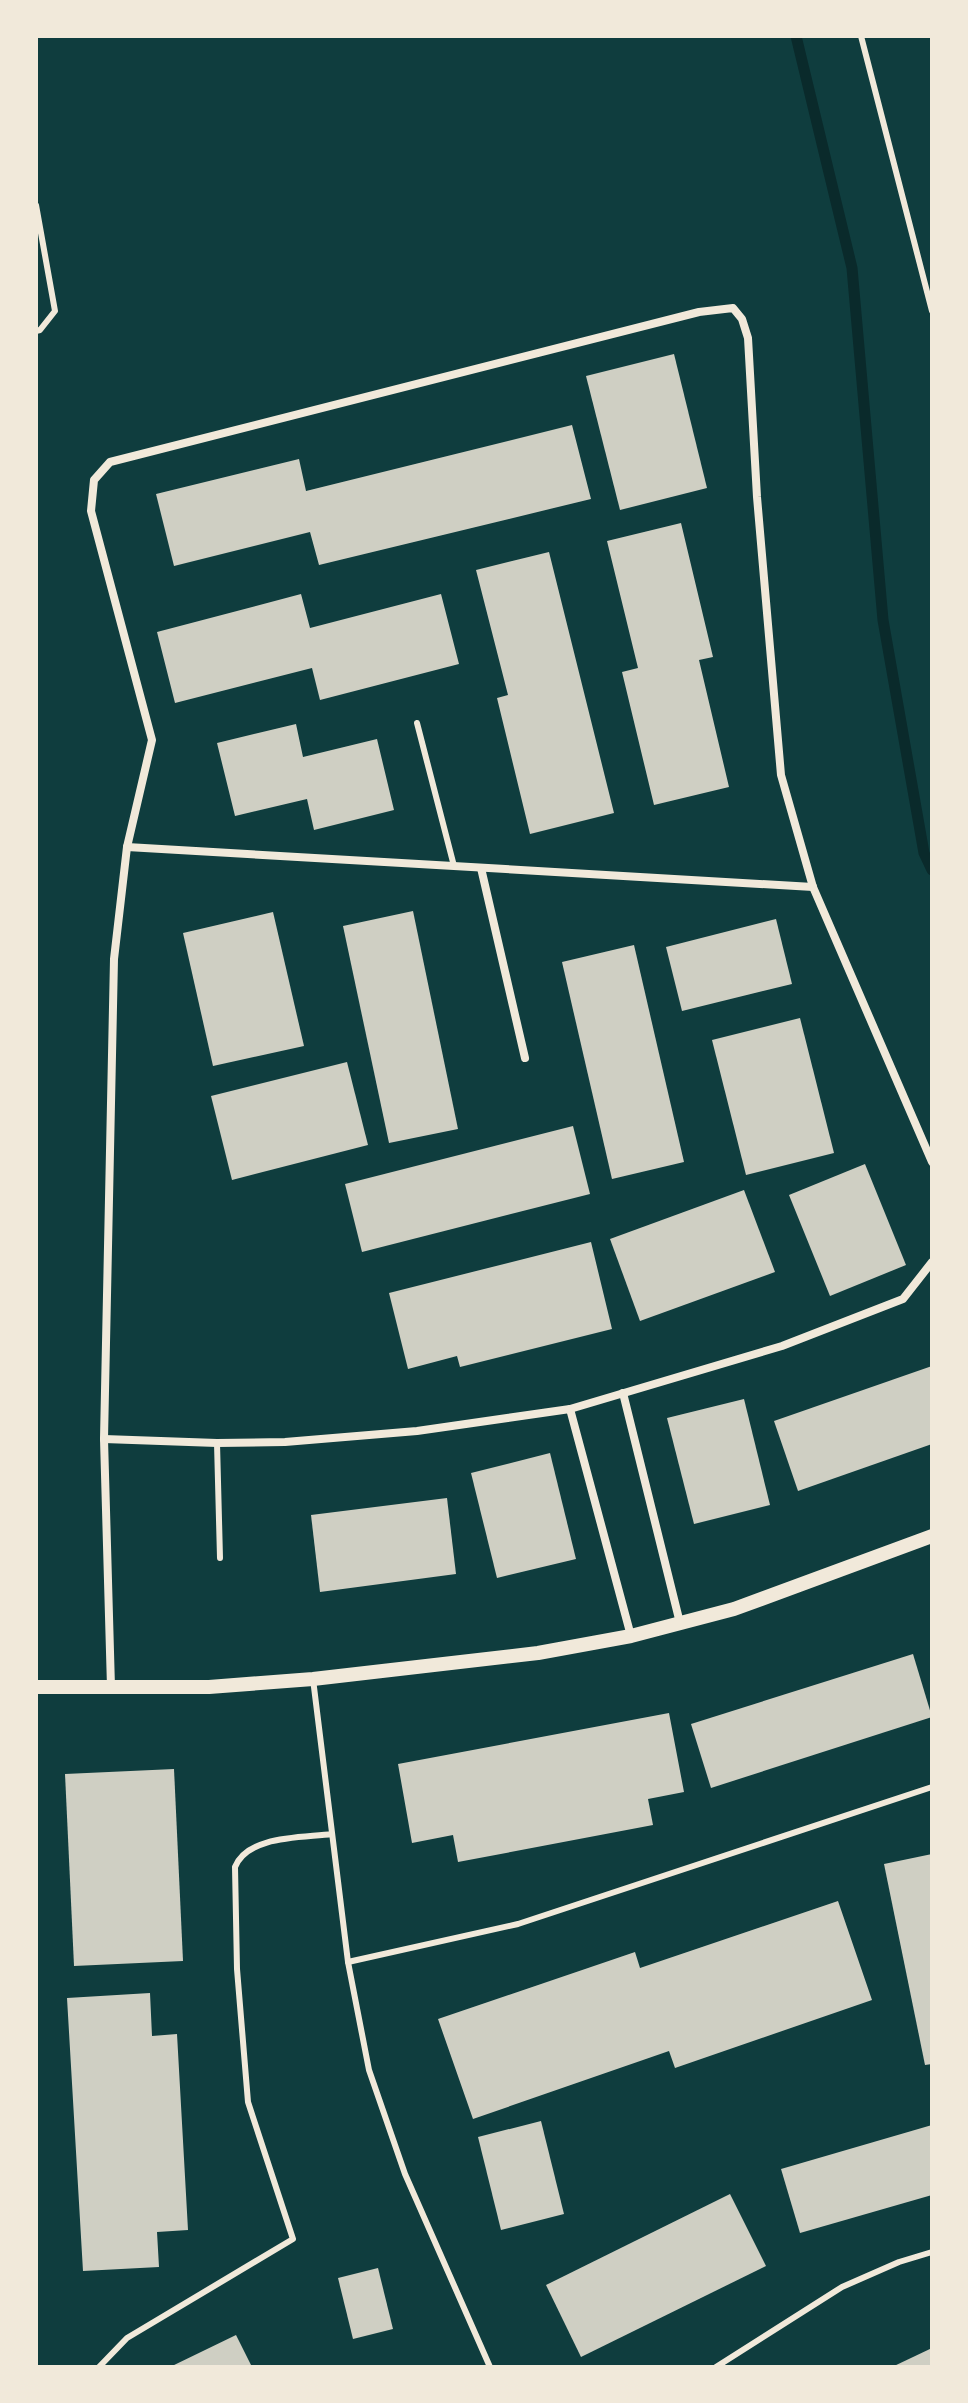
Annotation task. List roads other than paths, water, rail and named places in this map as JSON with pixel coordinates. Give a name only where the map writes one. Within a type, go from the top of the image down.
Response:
[{"type":"street","points":[[111,1687],[104,1439],[114,959],[127,847],[152,740],[91,511],[94,480],[110,462],[699,312],[733,308],[742,319],[748,338],[757,497],[781,775],[813,887],[932,1162]]},
{"type":"street","points":[[127,847],[813,887]]},
{"type":"street","points":[[481,868],[525,1058]]},
{"type":"street","points":[[104,1439],[285,1442],[417,1431],[570,1409],[782,1346],[903,1299],[932,1262]]},
{"type":"street","points":[[623,1393],[680,1623]]},
{"type":"street","points":[[570,1409],[631,1636]]},
{"type":"street","points":[[36,1687],[209,1687],[313,1679],[538,1653],[631,1636],[734,1609],[932,1536]]},
{"type":"lane","points":[[861,36],[932,311]]},
{"type":"lane","points":[[36,205],[55,311],[36,331]]},
{"type":"lane","points":[[417,723],[454,866]]},
{"type":"lane","points":[[217,1443],[220,1558]]},
{"type":"lane","points":[[313,1679],[348,1962],[369,2070],[405,2174],[490,2367]]},
{"type":"lane","points":[[348,1962],[518,1924],[932,1787]]},
{"type":"lane","points":[[99,2367],[127,2338],[293,2239],[248,2102],[237,1969],[235,1867],[239,1858],[251,1849],[273,1841],[332,1834]]},
{"type":"lane","points":[[716,2367],[842,2287],[899,2262],[932,2252]]},
{"type":"waterway","points":[[796,36],[852,268],[883,620],[924,853],[932,870]]}]
